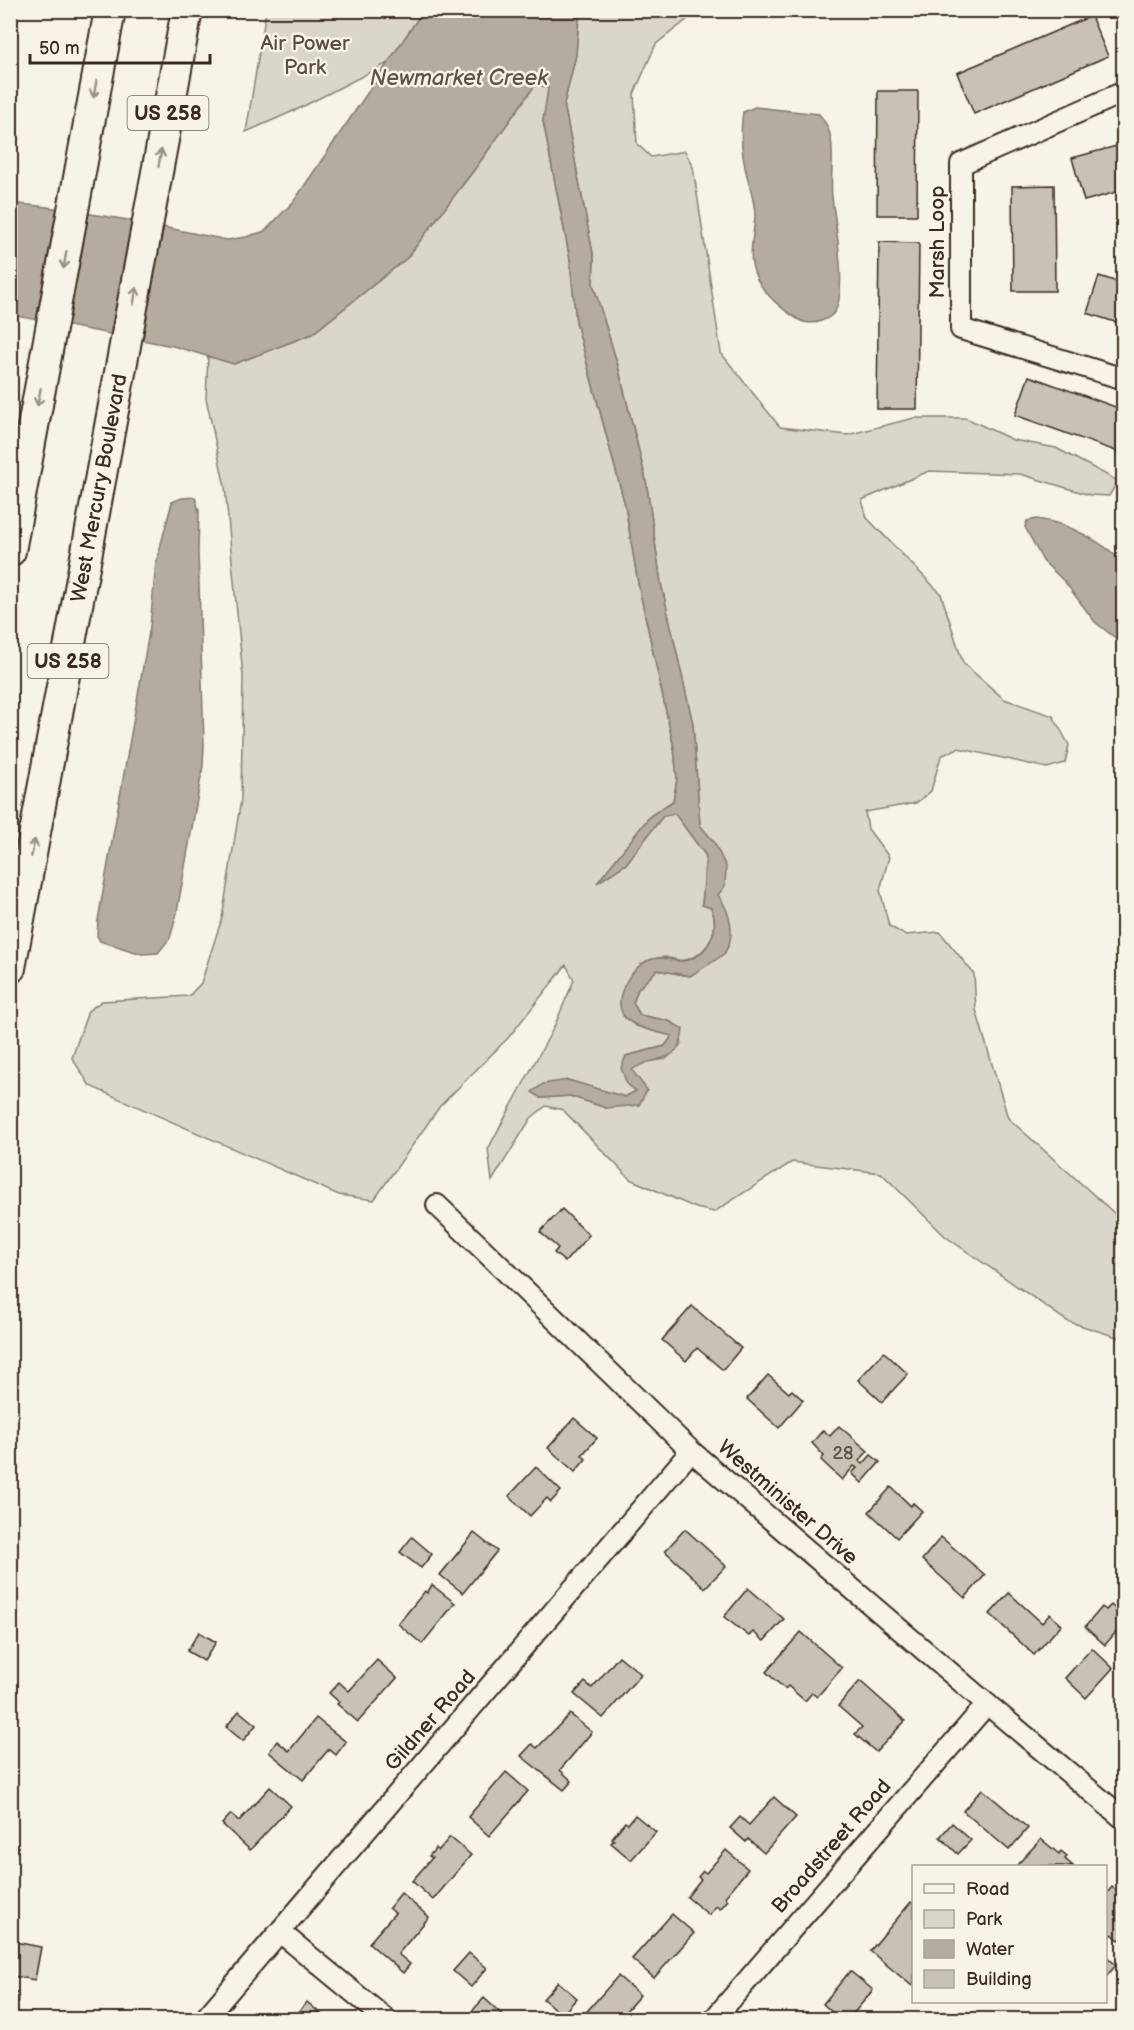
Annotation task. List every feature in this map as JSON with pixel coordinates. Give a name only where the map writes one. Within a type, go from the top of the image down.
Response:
[{"type":"main road","points":[[10,551],[110,10]]},
{"type":"main road","name":"West Mercury Boulevard","points":[[10,968],[187,10]]},
{"type":"street","name":"Marsh Loop","points":[[1124,92],[961,164],[961,329],[1124,379]]},
{"type":"street","name":"Westminister Drive","points":[[437,1205],[691,1451],[1124,1819]]},
{"type":"street","name":"Gildner Road","points":[[204,2019],[691,1451]]},
{"type":"street","name":"Broadstreet Road","points":[[713,2019],[987,1704]]},
{"type":"street","points":[[280,1932],[387,2019]]},
{"type":"green space","name":"Air Power Park","points":[[266,10],[423,11],[388,63],[300,108],[246,132]]},
{"type":"green space","points":[[583,11],[698,11],[656,44],[634,94],[637,144],[651,157],[685,151],[693,167],[721,353],[780,427],[847,435],[914,418],[966,418],[1013,440],[1056,448],[1118,481],[1109,496],[1090,495],[1020,474],[929,471],[862,500],[867,518],[941,594],[963,663],[1004,699],[1053,716],[1069,745],[1065,763],[1047,768],[958,748],[941,756],[931,791],[916,803],[865,812],[868,829],[889,857],[880,890],[889,926],[905,935],[940,932],[974,974],[976,1010],[1008,1118],[1123,1221],[1123,1339],[1067,1321],[946,1237],[881,1173],[792,1162],[714,1212],[696,1208],[630,1179],[563,1110],[546,1106],[531,1118],[492,1181],[488,1149],[554,1027],[574,980],[566,965],[508,1038],[440,1106],[374,1200],[339,1195],[90,1086],[72,1058],[88,1011],[102,1001],[189,996],[201,983],[222,918],[241,799],[243,676],[225,487],[206,398],[208,356],[234,364],[312,334],[407,258],[536,83],[549,88],[543,121],[570,260],[576,322],[625,505],[638,583],[674,748],[677,779],[673,801],[650,816],[599,881],[626,864],[663,816],[675,814],[706,856],[702,905],[711,908],[714,916],[710,940],[700,953],[682,960],[663,957],[646,961],[623,1016],[636,1026],[672,1036],[665,1046],[626,1056],[636,1091],[625,1097],[568,1080],[541,1098],[570,1096],[606,1108],[647,1090],[631,1070],[641,1063],[666,1059],[682,1043],[669,1021],[640,1015],[633,1003],[638,989],[657,970],[690,976],[725,953],[714,842],[700,826],[693,724],[661,583],[646,480],[618,366],[593,284],[594,259],[564,104],[576,55],[579,17]]},
{"type":"water","name":"Newmarket Creek","points":[[423,11],[583,11],[579,17],[576,55],[564,104],[594,259],[593,284],[618,366],[646,480],[661,583],[693,724],[700,825],[714,842],[726,867],[725,886],[718,895],[728,915],[731,930],[729,945],[723,955],[714,961],[690,976],[657,970],[638,989],[633,1003],[640,1015],[669,1021],[683,1029],[681,1041],[671,1055],[632,1070],[647,1090],[639,1105],[606,1108],[570,1096],[541,1098],[532,1092],[543,1084],[568,1080],[625,1097],[636,1091],[627,1084],[621,1068],[626,1056],[665,1046],[672,1036],[639,1027],[624,1016],[620,1008],[620,997],[625,984],[634,971],[647,961],[662,958],[683,961],[699,954],[710,941],[714,925],[711,908],[702,905],[706,856],[675,814],[663,816],[626,864],[597,883],[650,816],[673,801],[677,779],[674,748],[638,583],[625,505],[576,322],[570,259],[543,121],[548,88],[536,84],[407,258],[312,334],[234,364],[173,346],[11,315],[11,203],[128,220],[227,240],[265,231],[294,201]]},
{"type":"water","points":[[755,107],[819,114],[832,143],[831,186],[840,258],[840,292],[838,305],[833,314],[819,322],[804,322],[787,312],[765,291],[754,271],[751,255],[755,211],[743,155],[741,130],[743,112]]},
{"type":"water","points":[[195,497],[199,511],[203,766],[176,917],[170,938],[158,953],[142,954],[100,941],[97,936],[98,920],[150,627],[156,563],[172,502]]},
{"type":"water","points":[[1037,519],[1059,524],[1081,533],[1099,543],[1120,561],[1124,568],[1123,644],[1095,622],[1065,582],[1043,561],[1025,527],[1027,521]]},
{"type":"building","points":[[1091,16],[1108,56],[974,114],[957,73]]},
{"type":"building","points":[[878,91],[918,91],[917,215],[877,215]]},
{"type":"building","points":[[1124,144],[1124,190],[1084,201],[1072,158]]},
{"type":"building","points":[[1054,185],[1055,291],[1013,291],[1012,186]]},
{"type":"building","points":[[879,242],[919,243],[917,409],[877,409]]},
{"type":"building","points":[[1099,276],[1124,284],[1124,325],[1087,313]]},
{"type":"building","points":[[1029,376],[1124,410],[1124,454],[1015,415]]},
{"type":"building","points":[[562,1209],[589,1235],[565,1262],[554,1253],[558,1248],[540,1232]]},
{"type":"building","points":[[692,1306],[741,1348],[723,1370],[697,1348],[686,1361],[662,1340]]},
{"type":"building","points":[[884,1352],[908,1374],[882,1402],[858,1380]]},
{"type":"building","points":[[768,1375],[789,1393],[792,1390],[803,1400],[779,1428],[747,1399]]},
{"type":"building","points":[[574,1418],[597,1438],[582,1455],[586,1459],[575,1472],[548,1448]]},
{"type":"building","points":[[839,1426],[868,1451],[859,1461],[863,1464],[871,1455],[880,1462],[862,1483],[852,1473],[857,1468],[854,1466],[842,1480],[821,1460],[824,1456],[812,1443],[823,1430],[830,1436]]},
{"type":"building","points":[[536,1467],[561,1491],[551,1502],[547,1498],[530,1516],[509,1496]]},
{"type":"building","points":[[891,1487],[911,1506],[913,1503],[922,1511],[897,1538],[869,1512]]},
{"type":"building","points":[[685,1529],[726,1566],[705,1588],[665,1551]]},
{"type":"building","points":[[474,1533],[497,1551],[463,1593],[440,1575]]},
{"type":"building","points":[[412,1537],[432,1554],[421,1568],[400,1552]]},
{"type":"building","points":[[941,1537],[985,1575],[965,1598],[922,1560]]},
{"type":"building","points":[[432,1585],[455,1603],[422,1644],[398,1624]]},
{"type":"building","points":[[748,1588],[784,1619],[764,1641],[753,1632],[749,1636],[724,1617]]},
{"type":"building","points":[[1009,1593],[1042,1623],[1050,1614],[1061,1625],[1034,1655],[990,1614]]},
{"type":"building","points":[[1111,1605],[1121,1614],[1116,1620],[1122,1625],[1105,1645],[1085,1627],[1102,1607],[1106,1610]]},
{"type":"building","points":[[199,1632],[216,1642],[204,1661],[187,1651]]},
{"type":"building","points":[[801,1632],[842,1668],[817,1697],[812,1693],[805,1701],[788,1686],[785,1689],[766,1672]]},
{"type":"building","points":[[1092,1648],[1113,1668],[1086,1698],[1065,1678]]},
{"type":"building","points":[[619,1656],[641,1674],[603,1718],[574,1694],[585,1682],[592,1688]]},
{"type":"building","points":[[377,1660],[397,1678],[358,1722],[337,1704],[339,1702],[329,1693],[339,1682],[349,1691]]},
{"type":"building","points":[[860,1681],[905,1721],[876,1752],[855,1734],[862,1727],[838,1706]]},
{"type":"building","points":[[239,1711],[256,1725],[243,1741],[226,1727]]},
{"type":"building","points":[[570,1714],[592,1732],[560,1770],[572,1781],[564,1790],[521,1756],[532,1744],[537,1748]]},
{"type":"building","points":[[1124,1714],[1124,1730],[1116,1723]]},
{"type":"building","points":[[316,1718],[346,1742],[336,1755],[329,1749],[303,1780],[269,1752],[277,1741],[289,1751]]},
{"type":"building","points":[[506,1772],[528,1791],[489,1836],[468,1817]]},
{"type":"building","points":[[270,1787],[291,1806],[250,1850],[222,1824],[231,1814],[239,1821]]},
{"type":"building","points":[[982,1789],[1028,1828],[1009,1850],[963,1811]]},
{"type":"building","points":[[774,1797],[796,1817],[764,1853],[748,1839],[746,1842],[730,1828],[740,1817],[749,1825]]},
{"type":"building","points":[[635,1815],[656,1832],[631,1860],[611,1843],[614,1840],[612,1838],[625,1822],[628,1824]]},
{"type":"building","points":[[952,1823],[971,1840],[958,1854],[940,1837]]},
{"type":"building","points":[[450,1837],[471,1855],[433,1900],[412,1881],[432,1858],[429,1856],[436,1848],[438,1851]]},
{"type":"building","points":[[1041,1839],[1059,1854],[1061,1851],[1067,1856],[1065,1859],[1072,1865],[1017,1865]]},
{"type":"building","points":[[726,1850],[748,1869],[725,1897],[728,1900],[720,1909],[716,1906],[709,1915],[687,1897],[701,1879],[698,1877],[703,1871],[706,1873]]},
{"type":"building","points":[[1112,1887],[1124,1897],[1124,1935],[1119,1940],[1112,1934],[1107,1941],[1107,1893]]},
{"type":"building","points":[[401,1893],[429,1917],[398,1954],[410,1964],[403,1973],[369,1943],[395,1913],[389,1908]]},
{"type":"building","points":[[911,1902],[912,1903],[912,1986],[870,1951]]},
{"type":"building","points":[[672,1914],[694,1933],[654,1978],[632,1959]]},
{"type":"building","points":[[10,1941],[41,1947],[35,1980],[13,1976],[11,1989],[17,1992],[10,2005]]},
{"type":"building","points":[[469,1953],[487,1968],[471,1987],[453,1971]]},
{"type":"building","points":[[1107,1957],[1116,1965],[1107,1976]]},
{"type":"building","points":[[850,1971],[873,1990],[848,2020],[841,2020],[823,2004]]},
{"type":"building","points":[[618,1976],[640,1995],[626,2011],[628,2013],[622,2020],[586,2020],[582,2017]]},
{"type":"building","points":[[558,1982],[577,1998],[562,2015],[543,1999]]},
{"type":"building","points":[[484,1998],[506,2018],[504,2020],[464,2020]]},
{"type":"building","points":[[307,2002],[328,2020],[292,2020]]}]
